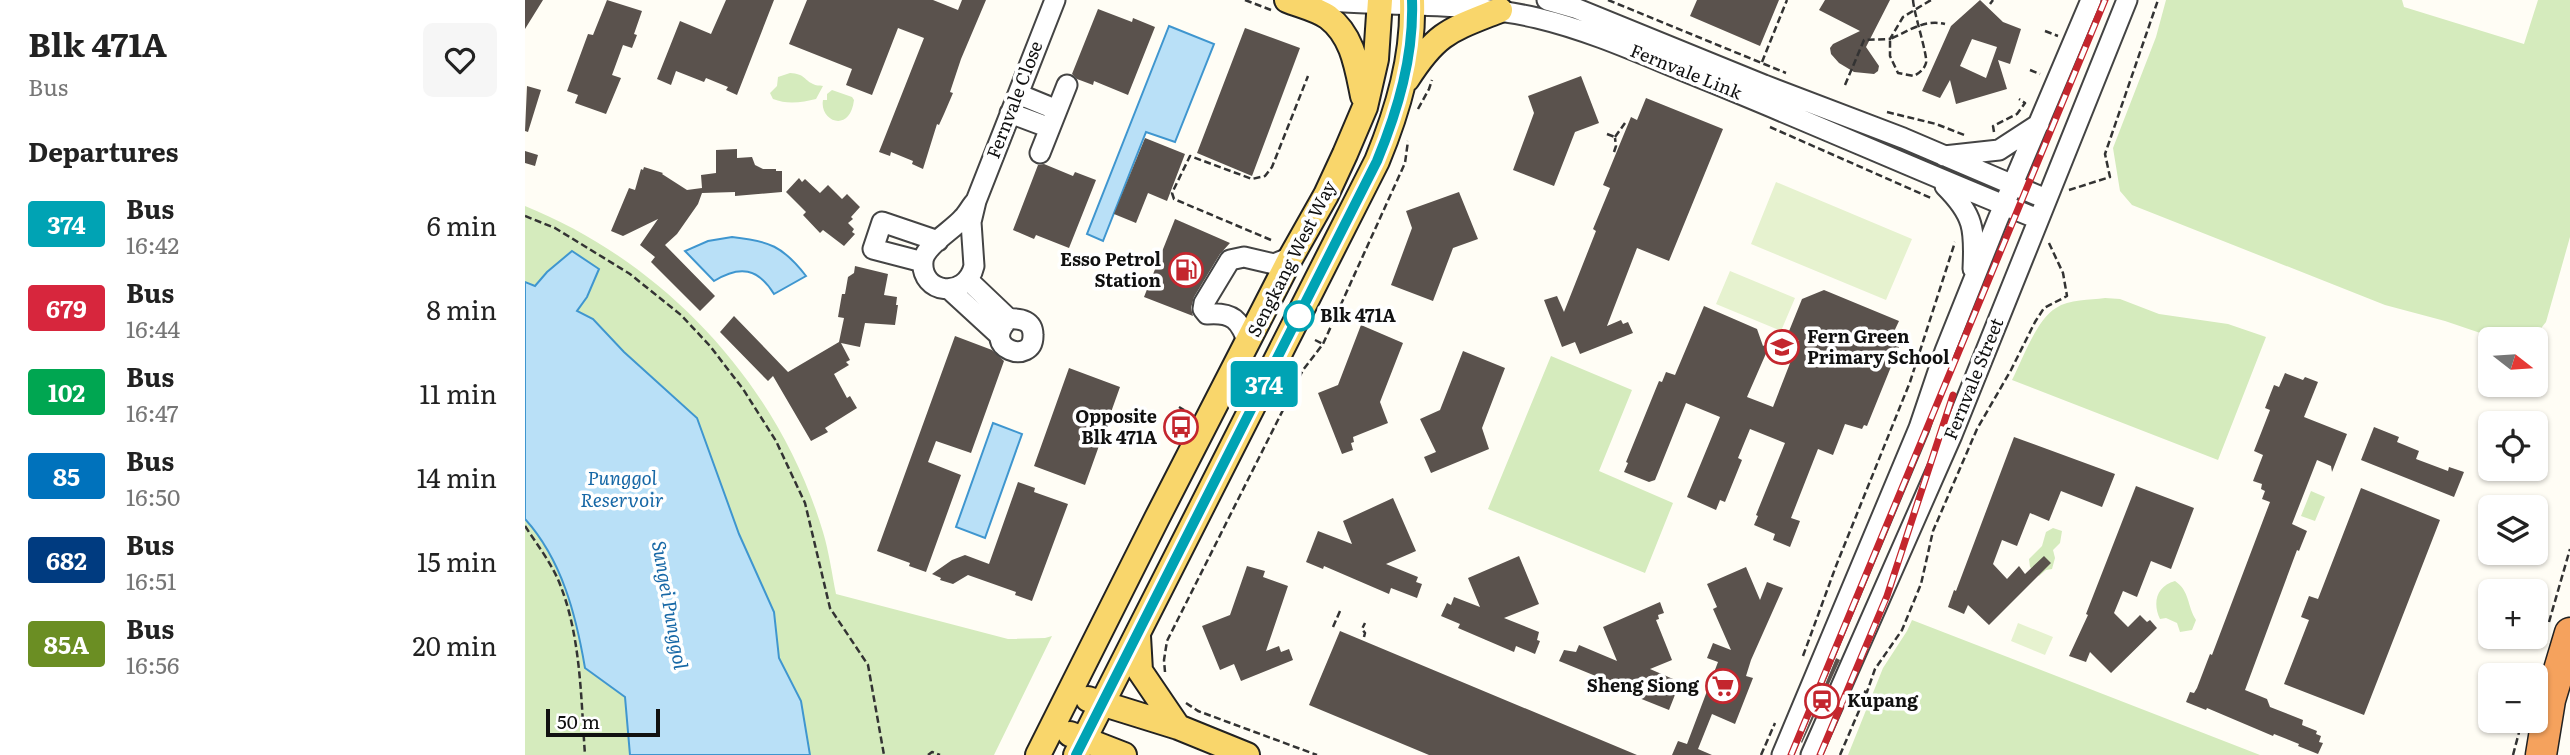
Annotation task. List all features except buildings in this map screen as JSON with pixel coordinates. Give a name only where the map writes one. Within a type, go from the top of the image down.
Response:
[{"type":"highway","points":[[2541,755],[2559,629]]},
{"type":"highway","points":[[2535,755],[2550,700]]},
{"type":"main road","points":[[1287,0],[1327,17],[1342,35],[1355,53],[1365,107]]},
{"type":"main road","name":"Sengkang West Way","points":[[1038,755],[1291,257],[1326,195],[1365,107],[1376,59],[1380,2]]},
{"type":"main road","name":"Sengkang West Way","points":[[1080,748],[1361,195],[1393,121],[1403,86],[1413,2]]},
{"type":"main road","points":[[1403,86],[1422,55],[1441,36],[1500,10]]},
{"type":"main road","points":[[1138,635],[1140,671],[1178,727]]},
{"type":"main road","points":[[1070,693],[1178,727],[1247,755]]},
{"type":"main road","points":[[1053,727],[1080,748],[1124,755]]},
{"type":"street","name":"Fernvale Close","points":[[968,280],[974,266],[971,222],[976,201],[1055,0]]},
{"type":"street","name":"Fernvale Link","points":[[1316,0],[1413,2],[1500,10],[1538,18],[1597,36],[1838,133],[1937,178],[2038,219]]},
{"type":"street","name":"Fernvale Link","points":[[1547,0],[1575,8],[1903,138],[2046,199]]},
{"type":"street","name":"Fernvale Street","points":[[1782,755],[1919,428],[1945,351],[2091,0]]},
{"type":"street","name":"Fernvale Street","points":[[1811,755],[1952,435],[2127,0]]},
{"type":"street","points":[[1041,153],[1067,85]]},
{"type":"street","points":[[1018,94],[1054,119]]},
{"type":"street","points":[[1010,113],[1054,119]]},
{"type":"street","points":[[1943,157],[1999,150],[2039,124]]},
{"type":"street","points":[[1937,178],[1963,205],[1970,220],[1974,235],[1973,284]]},
{"type":"street","name":"Fernvale Close","points":[[923,262],[928,248],[964,218],[976,201]]},
{"type":"street","points":[[938,241],[882,222],[873,249],[923,262],[928,279],[941,289],[957,288],[968,280],[1004,328],[950,290]]},
{"type":"street","points":[[1248,343],[1242,326],[1232,317],[1207,314],[1203,309],[1204,303],[1230,260],[1244,257],[1274,264],[1291,257]]},
{"type":"path","points":[[1608,0],[1797,78]]},
{"type":"path","points":[[1761,63],[1787,0]]},
{"type":"path","points":[[1913,0],[1914,9],[1917,26],[1926,62],[1914,76],[1905,76],[1896,70],[1890,56],[1890,39],[1903,17],[1914,9],[1931,0]]},
{"type":"path","points":[[1990,4],[1993,0]]},
{"type":"path","points":[[2069,190],[2110,177],[2105,154],[2158,0]]},
{"type":"path","points":[[1845,85],[1864,40],[1890,39],[1934,21],[1945,24]]},
{"type":"path","points":[[2045,31],[2059,37]]},
{"type":"path","points":[[2030,70],[2036,72]]},
{"type":"path","points":[[1416,111],[1429,89],[1434,71]]},
{"type":"path","points":[[1271,240],[1174,199],[1172,193],[1190,156],[1252,179],[1265,176],[1272,167],[1308,76]]},
{"type":"path","points":[[1994,135],[1993,126],[2017,114],[2025,103],[2019,99]]},
{"type":"path","points":[[1884,111],[1936,124],[1965,136],[1974,136]]},
{"type":"path","points":[[1615,152],[1615,137],[1625,123]]},
{"type":"path","points":[[1770,127],[1927,194],[1933,199]]},
{"type":"path","points":[[1608,134],[1615,137]]},
{"type":"path","points":[[1166,679],[1164,660],[1167,641],[1303,370],[1323,344],[1405,163],[1408,136]]},
{"type":"path","points":[[525,216],[555,228],[631,274],[681,315],[710,346],[743,389],[776,441],[804,503],[830,608],[868,665],[884,755]]},
{"type":"path","points":[[1800,666],[1836,566],[1910,382],[1951,260],[1956,241],[1954,234]]},
{"type":"path","points":[[1840,755],[1875,669],[1902,630],[1921,584],[1933,530],[1977,429],[2035,322],[2045,309],[2067,296],[2063,273],[2047,239]]},
{"type":"path","points":[[1315,340],[1323,344]]},
{"type":"path","points":[[1179,407],[1184,410]]},
{"type":"path","points":[[525,526],[548,560],[562,588],[572,628],[585,755]]},
{"type":"path","points":[[2559,629],[2570,549]]},
{"type":"path","points":[[1333,627],[1339,611]]},
{"type":"path","points":[[1364,637],[1362,629],[1365,623]]},
{"type":"path","points":[[1858,698],[1861,691],[1867,692]]},
{"type":"path","points":[[1182,700],[1198,711],[1317,755]]},
{"type":"path","points":[[2513,755],[2519,733]]},
{"type":"path","points":[[928,755],[932,752],[940,755]]},
{"type":"green space","points":[[2166,0],[2402,0],[2404,7],[2524,44],[2538,0],[2570,0],[2570,237],[2546,322],[2542,327],[2478,327],[2478,332],[2385,305],[2132,205],[2120,191],[2113,148],[2156,37]]},
{"type":"green space","points":[[790,73],[801,76],[814,85],[823,86],[816,99],[790,102],[773,99],[770,93],[777,86],[778,77]]},
{"type":"green space","points":[[832,90],[854,100],[851,111],[841,120],[830,118],[823,107],[823,100],[827,100],[827,94]]},
{"type":"green space","points":[[1776,182],[1912,239],[1886,300],[1751,244]]},
{"type":"green space","points":[[525,206],[576,230],[625,260],[670,295],[710,335],[747,379],[778,427],[803,478],[823,532],[836,594],[1008,639],[1052,636],[994,755],[525,755]]},
{"type":"green space","points":[[1730,271],[1795,298],[1781,331],[1716,304]]},
{"type":"green space","points":[[2105,298],[2120,299],[2159,314],[2228,324],[2266,337],[2218,460],[2012,380],[2036,331],[2049,314],[2067,303]]},
{"type":"green space","points":[[1551,356],[1632,390],[1599,471],[1673,503],[1645,573],[1488,509]]},
{"type":"green space","points":[[2311,491],[2325,497],[2315,521],[2301,516]]},
{"type":"green space","points":[[2053,528],[2062,531],[2060,543],[2053,550],[2055,558],[2052,569],[2039,576],[2030,567],[2029,559],[2042,546],[2046,532]]},
{"type":"green space","points":[[2175,581],[2186,594],[2196,620],[2192,630],[2180,632],[2177,623],[2166,618],[2160,619],[2156,601],[2160,591]]},
{"type":"green space","points":[[1912,620],[2260,755],[1848,755],[1883,668]]},
{"type":"green space","points":[[2018,623],[2053,637],[2045,655],[2011,641]]},
{"type":"water","points":[[1169,26],[1214,44],[1175,142],[1146,132],[1103,241],[1087,234]]},
{"type":"water","points":[[732,237],[774,247],[790,258],[806,276],[774,294],[762,279],[748,272],[732,273],[714,281],[685,251],[708,241]]},
{"type":"water","name":"Punggol Reservoir","points":[[572,251],[599,269],[587,297],[577,311],[593,319],[624,352],[697,418],[739,534],[774,612],[779,658],[801,701],[810,755],[630,755],[625,697],[585,668],[566,589],[549,552],[525,519],[525,282],[535,286]]},
{"type":"water","points":[[993,423],[1022,434],[985,538],[956,527]]},
{"type":"railway","points":[[1791,755],[2105,0]]},
{"type":"railway","points":[[1820,755],[1887,596],[1953,395]]},
{"type":"bus line","name":"374","points":[[1076,755],[1377,161],[1403,86],[1413,19],[1412,0]]},
{"type":"place","name":"Esso Petrol Station","points":[[1186,270]]},
{"type":"place","name":"Blk 471A","points":[[1299,316]]},
{"type":"place","name":"Fern Green Primary School","points":[[1782,347]]},
{"type":"place","name":"Opposite Blk 471A","points":[[1181,427]]},
{"type":"place","name":"Sheng Siong","points":[[1723,686]]},
{"type":"place","name":"Kupang","points":[[1822,701]]},
{"type":"water label","name":"Sungei Punggol","points":[[670,605]]}]
